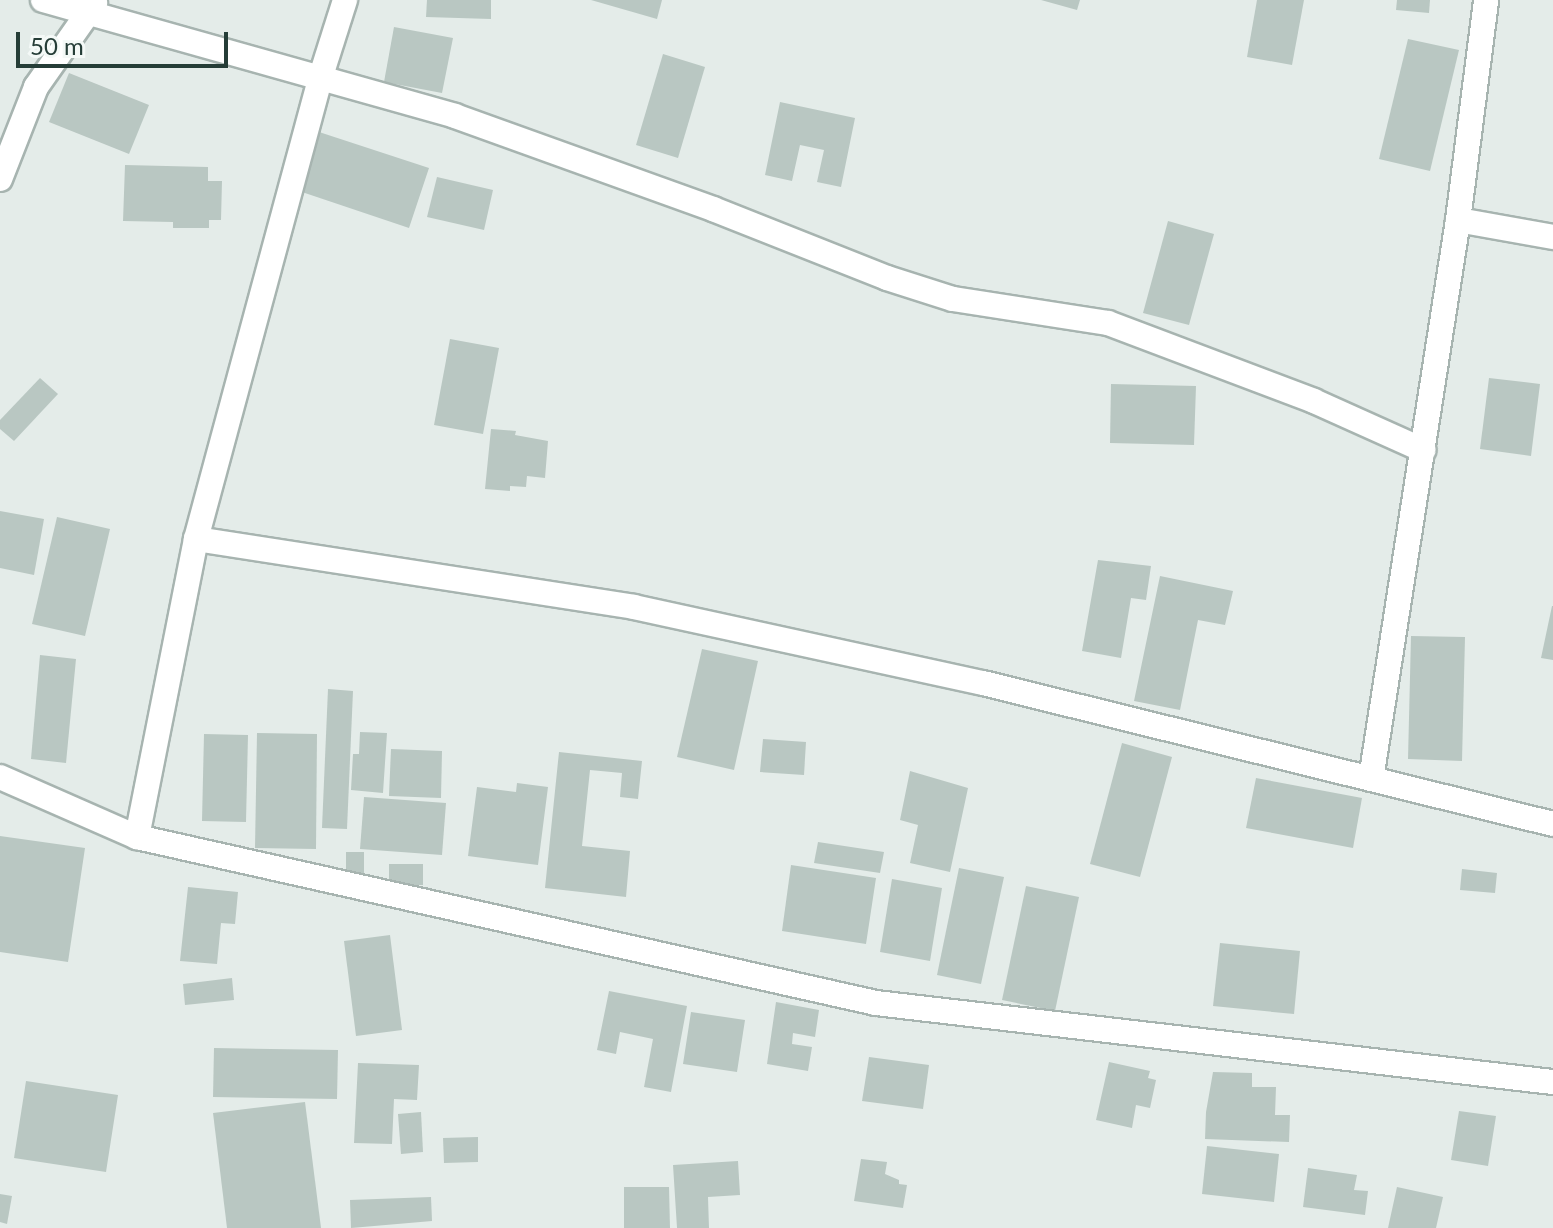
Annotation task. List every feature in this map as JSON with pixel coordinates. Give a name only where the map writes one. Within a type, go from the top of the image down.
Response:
[{"type":"street","points":[[43,0],[93,7],[320,79],[455,116],[713,209],[887,278],[953,299],[1108,323],[1314,401],[1423,450]]},
{"type":"street","points":[[137,837],[196,539],[320,79],[345,0]]},
{"type":"street","points":[[1371,779],[1458,220],[1486,0]]},
{"type":"street","points":[[0,179],[36,87],[93,7]]},
{"type":"street","points":[[1458,220],[1553,237]]},
{"type":"street","points":[[196,539],[634,607],[983,683],[1553,824]]},
{"type":"street","points":[[0,777],[137,837],[876,1003],[1553,1082]]},
{"type":"building","points":[[427,0],[491,0],[491,19],[426,17]]},
{"type":"building","points":[[591,0],[662,0],[657,19]]},
{"type":"building","points":[[1041,0],[1080,0],[1077,10]]},
{"type":"building","points":[[1257,0],[1304,0],[1292,65],[1247,57]]},
{"type":"building","points":[[1397,0],[1430,0],[1429,13],[1396,10]]},
{"type":"building","points":[[394,27],[453,38],[442,93],[384,82]]},
{"type":"building","points":[[1408,39],[1459,50],[1430,171],[1379,159]]},
{"type":"building","points":[[663,54],[705,67],[678,158],[636,145]]},
{"type":"building","points":[[69,73],[149,105],[129,154],[49,122]]},
{"type":"building","points":[[780,102],[855,118],[841,187],[817,182],[824,150],[800,145],[792,181],[765,175]]},
{"type":"building","points":[[316,131],[429,168],[409,228],[296,190]]},
{"type":"building","points":[[125,165],[208,167],[208,181],[222,181],[221,220],[209,220],[209,228],[173,228],[173,222],[123,221]]},
{"type":"building","points":[[437,177],[493,190],[484,230],[427,217]]},
{"type":"building","points":[[1168,221],[1214,234],[1189,325],[1143,313]]},
{"type":"building","points":[[450,339],[499,348],[483,434],[434,425]]},
{"type":"building","points":[[40,378],[58,394],[14,441],[0,429],[0,420]]},
{"type":"building","points":[[1489,378],[1540,384],[1531,456],[1480,449]]},
{"type":"building","points":[[1111,384],[1196,386],[1194,445],[1110,443]]},
{"type":"building","points":[[491,429],[516,431],[515,435],[548,441],[545,478],[527,476],[526,487],[510,486],[510,491],[485,489]]},
{"type":"building","points":[[0,511],[44,519],[34,575],[0,568]]},
{"type":"building","points":[[57,517],[110,529],[85,636],[32,624]]},
{"type":"building","points":[[1098,560],[1151,566],[1146,600],[1131,598],[1121,658],[1082,651]]},
{"type":"building","points":[[1160,576],[1233,591],[1225,625],[1198,620],[1180,710],[1134,701]]},
{"type":"building","points":[[1553,606],[1553,660],[1541,658]]},
{"type":"building","points":[[1411,636],[1465,637],[1462,761],[1408,759]]},
{"type":"building","points":[[702,649],[758,661],[734,770],[677,757]]},
{"type":"building","points":[[40,655],[76,659],[66,763],[31,759]]},
{"type":"building","points":[[328,689],[353,691],[347,829],[322,828]]},
{"type":"building","points":[[360,732],[387,733],[383,793],[351,790],[353,754],[359,754]]},
{"type":"building","points":[[257,733],[317,734],[316,849],[255,848]]},
{"type":"building","points":[[204,734],[248,735],[246,822],[202,821]]},
{"type":"building","points":[[763,739],[806,742],[804,775],[760,772]]},
{"type":"building","points":[[1122,743],[1172,757],[1140,877],[1090,864]]},
{"type":"building","points":[[391,749],[442,751],[441,798],[389,796]]},
{"type":"building","points":[[559,752],[642,761],[638,799],[620,797],[622,773],[590,770],[582,846],[630,851],[626,897],[545,888]]},
{"type":"building","points":[[910,771],[968,788],[950,872],[910,863],[918,825],[900,820]]},
{"type":"building","points":[[1256,778],[1362,798],[1353,848],[1246,828]]},
{"type":"building","points":[[517,783],[548,787],[538,865],[468,856],[477,787],[516,792]]},
{"type":"building","points":[[364,797],[446,803],[442,855],[360,849]]},
{"type":"building","points":[[0,836],[85,848],[68,962],[0,952]]},
{"type":"building","points":[[818,842],[884,852],[880,873],[814,863]]},
{"type":"building","points":[[346,852],[364,852],[364,874],[346,874]]},
{"type":"building","points":[[389,864],[423,864],[423,885],[389,885]]},
{"type":"building","points":[[791,865],[876,878],[866,944],[782,931]]},
{"type":"building","points":[[959,868],[1004,877],[981,984],[937,975]]},
{"type":"building","points":[[1462,869],[1497,873],[1495,893],[1460,890]]},
{"type":"building","points":[[892,879],[942,888],[930,961],[880,952]]},
{"type":"building","points":[[1026,886],[1079,897],[1055,1011],[1002,1000]]},
{"type":"building","points":[[188,887],[238,892],[235,924],[221,923],[217,964],[180,961]]},
{"type":"building","points":[[390,935],[402,1030],[356,1036],[344,941]]},
{"type":"building","points":[[1220,943],[1300,951],[1294,1014],[1213,1006]]},
{"type":"building","points":[[232,978],[234,1000],[185,1005],[183,984]]},
{"type":"building","points":[[609,991],[687,1006],[671,1092],[644,1087],[653,1039],[620,1032],[616,1054],[597,1050]]},
{"type":"building","points":[[776,1002],[819,1010],[815,1037],[793,1033],[792,1044],[812,1047],[808,1071],[767,1064]]},
{"type":"building","points":[[691,1012],[745,1020],[737,1072],[683,1064]]},
{"type":"building","points":[[214,1048],[338,1050],[337,1099],[213,1097]]},
{"type":"building","points":[[869,1057],[929,1065],[923,1109],[862,1101]]},
{"type":"building","points":[[1109,1062],[1150,1071],[1148,1078],[1156,1080],[1150,1108],[1136,1105],[1132,1128],[1096,1120]]},
{"type":"building","points":[[358,1063],[419,1065],[417,1100],[394,1099],[392,1144],[354,1143]]},
{"type":"building","points":[[1213,1072],[1252,1073],[1252,1087],[1276,1087],[1275,1115],[1290,1115],[1289,1142],[1205,1139]]},
{"type":"building","points":[[26,1081],[118,1095],[106,1172],[14,1158]]},
{"type":"building","points":[[305,1102],[321,1228],[227,1228],[213,1113]]},
{"type":"building","points":[[1459,1111],[1496,1116],[1488,1166],[1451,1160]]},
{"type":"building","points":[[421,1112],[423,1152],[401,1154],[398,1114]]},
{"type":"building","points":[[478,1137],[478,1162],[444,1163],[443,1138]]},
{"type":"building","points":[[1207,1146],[1279,1154],[1274,1202],[1202,1194]]},
{"type":"building","points":[[861,1159],[887,1162],[885,1174],[899,1180],[899,1184],[907,1185],[903,1208],[854,1201]]},
{"type":"building","points":[[738,1161],[740,1195],[708,1197],[709,1228],[677,1228],[673,1165]]},
{"type":"building","points":[[1308,1168],[1357,1175],[1354,1190],[1368,1191],[1365,1215],[1303,1207]]},
{"type":"building","points":[[624,1187],[669,1187],[670,1228],[624,1228]]},
{"type":"building","points":[[1397,1187],[1443,1197],[1436,1228],[1388,1228]]},
{"type":"building","points":[[0,1194],[12,1196],[7,1224],[0,1222]]},
{"type":"building","points":[[431,1197],[432,1221],[351,1228],[350,1200]]}]
